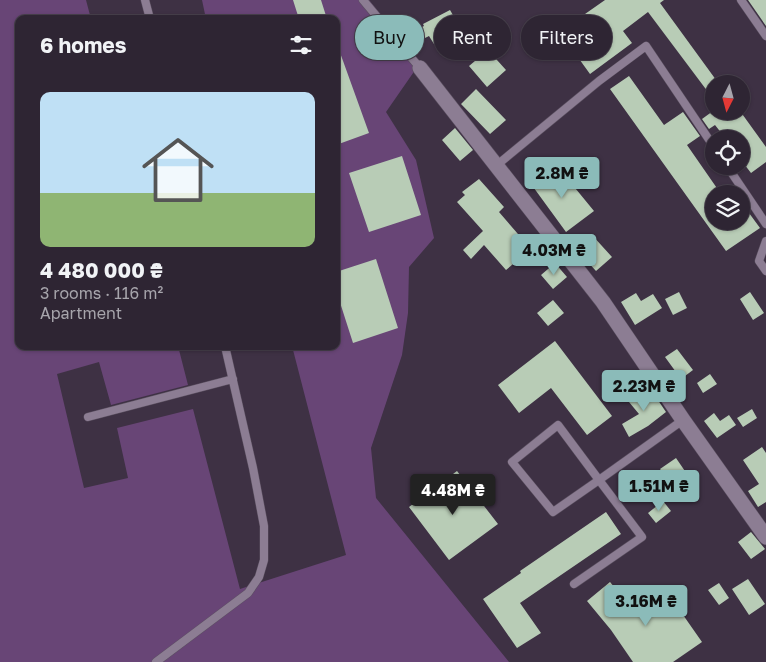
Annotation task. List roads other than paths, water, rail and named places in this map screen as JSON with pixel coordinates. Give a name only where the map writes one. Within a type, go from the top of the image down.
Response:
[{"type":"street","points":[[420,68],[603,302],[683,420],[766,537]]},
{"type":"lane","points":[[145,0],[149,15]]},
{"type":"lane","points":[[364,0],[420,68]]},
{"type":"lane","points":[[741,0],[766,36]]},
{"type":"lane","points":[[497,165],[599,81],[646,46],[705,134]]},
{"type":"lane","points":[[733,175],[766,224]]},
{"type":"lane","points":[[766,242],[759,261],[766,271]]},
{"type":"lane","points":[[156,662],[248,593],[259,578],[264,560],[264,526],[226,350]]},
{"type":"lane","points":[[88,417],[233,379]]},
{"type":"lane","points":[[574,584],[642,538],[599,480],[558,424],[512,462],[553,512],[599,480],[683,420]]}]
